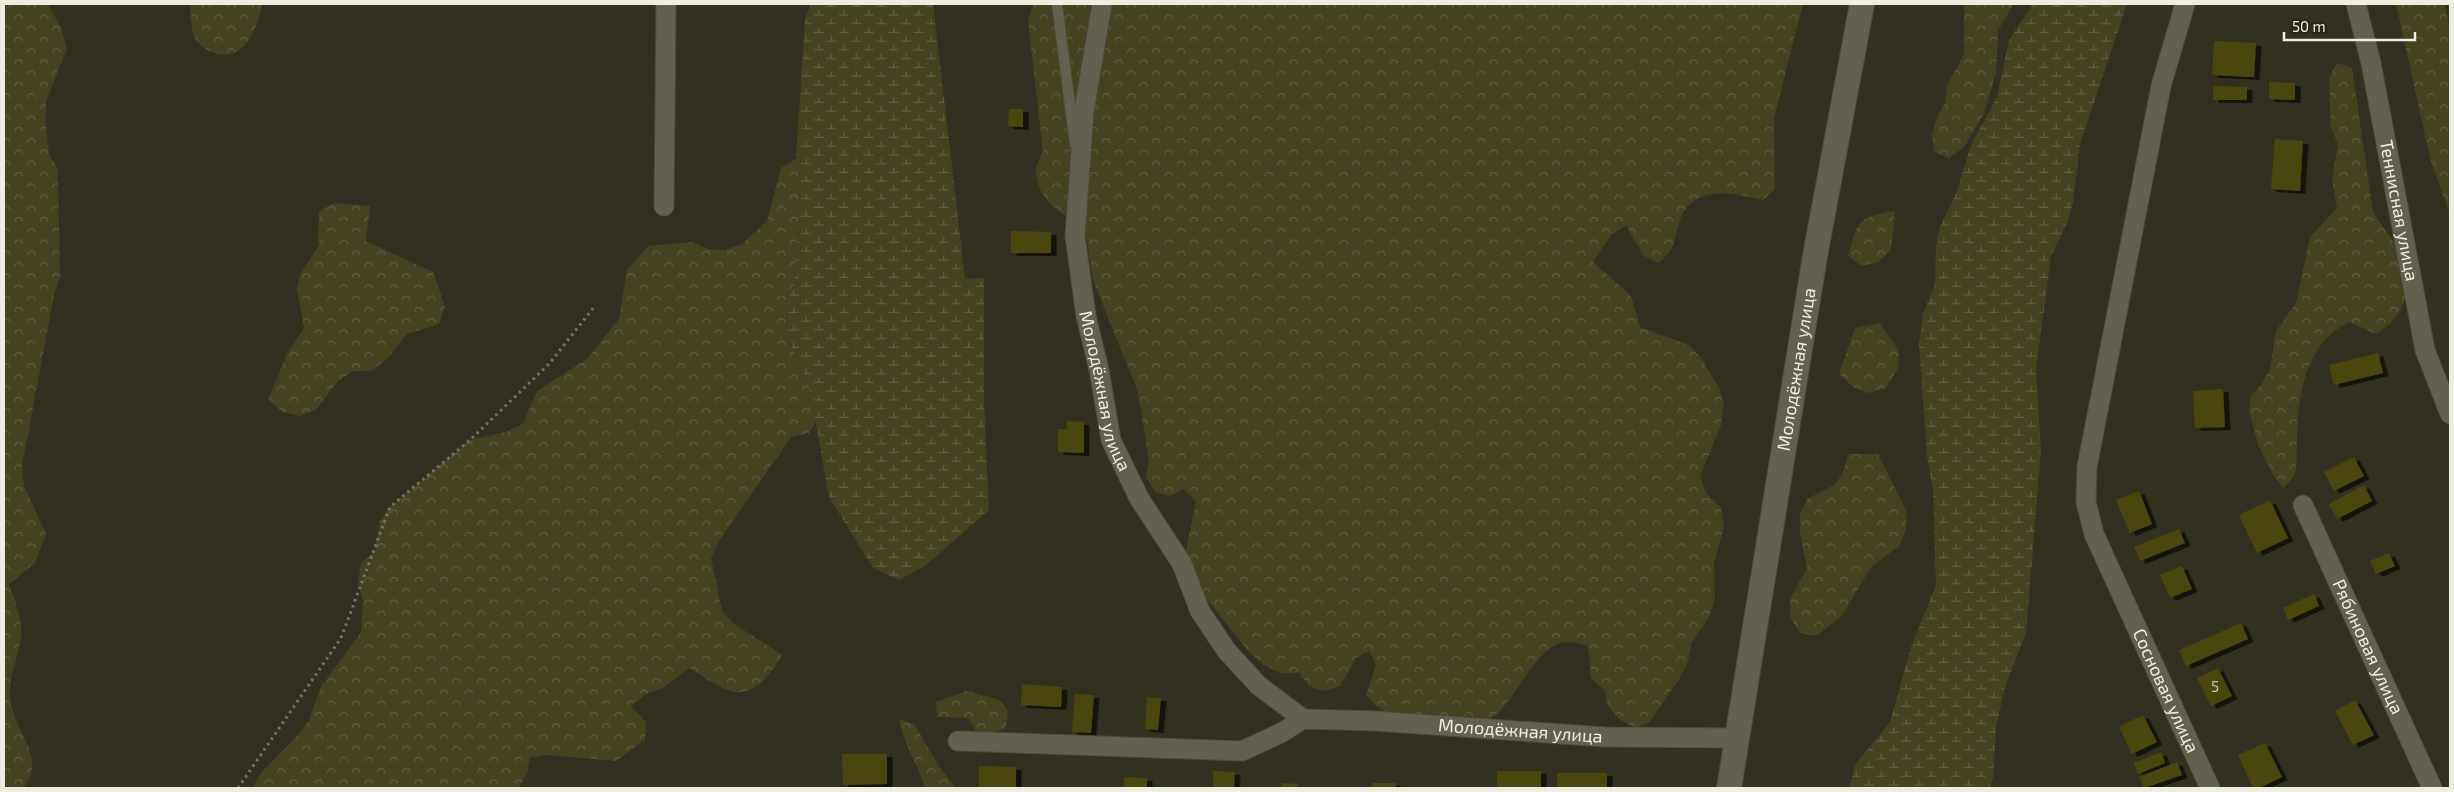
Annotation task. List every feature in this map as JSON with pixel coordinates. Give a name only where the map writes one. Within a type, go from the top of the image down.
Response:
[{"type":"street","points":[[664,206],[666,4]]},
{"type":"street","name":"Молодёжная улица","points":[[1102,4],[1084,111],[1075,236],[1086,316],[1099,370],[1111,440],[1139,498],[1182,564],[1200,611],[1221,642],[1258,685],[1303,719],[1605,737],[1738,738]]},
{"type":"street","name":"Молодёжная улица","points":[[1729,788],[1816,256],[1862,4]]},
{"type":"street","name":"Сосновая улица","points":[[2185,4],[2161,86],[2088,467],[2086,502],[2094,534],[2210,788]]},
{"type":"street","name":"Теннисная улица","points":[[2356,4],[2371,63],[2425,350],[2450,414]]},
{"type":"street","name":"Рябиновая улица","points":[[2303,505],[2432,788]]},
{"type":"street","points":[[958,741],[1242,751],[1281,733],[1303,719]]},
{"type":"lane","points":[[1057,4],[1079,177]]},
{"type":"path","points":[[238,788],[341,638],[390,507],[470,440],[549,364],[594,307]]},
{"type":"green space","points":[[4,4],[48,4],[61,28],[67,49],[46,101],[45,120],[49,154],[58,169],[60,277],[54,295],[22,466],[24,485],[46,534],[35,563],[9,584],[21,623],[21,636],[11,680],[10,698],[15,718],[32,758],[30,777],[23,788],[4,788]]},
{"type":"green space","points":[[190,4],[262,4],[256,26],[248,42],[239,50],[227,55],[207,50],[197,41],[192,28]]},
{"type":"green space","points":[[811,4],[933,4],[965,279],[984,278],[984,402],[989,510],[925,566],[899,580],[873,568],[829,497],[809,385],[787,337],[786,303],[794,286],[796,267],[794,249],[799,231],[800,176],[796,159],[805,19]]},
{"type":"green space","points":[[1033,4],[1803,4],[1774,118],[1775,189],[1763,200],[1739,195],[1714,194],[1703,196],[1693,202],[1685,210],[1671,249],[1658,263],[1643,255],[1626,225],[1611,235],[1593,262],[1631,296],[1640,327],[1689,345],[1701,358],[1719,388],[1724,405],[1721,425],[1700,477],[1706,493],[1721,508],[1724,527],[1714,562],[1715,599],[1709,617],[1691,644],[1688,662],[1650,722],[1636,728],[1620,720],[1608,706],[1604,690],[1591,678],[1588,646],[1576,643],[1559,643],[1548,650],[1499,712],[1490,719],[1478,721],[1434,714],[1400,715],[1386,712],[1379,708],[1366,695],[1376,665],[1369,651],[1356,658],[1340,686],[1324,691],[1309,686],[1299,673],[1280,673],[1264,665],[1249,652],[1193,582],[1185,554],[1196,502],[1184,489],[1170,496],[1155,492],[1146,477],[1149,460],[1138,392],[1093,280],[1085,228],[1060,212],[1040,189],[1036,167],[1043,151],[1028,21]]},
{"type":"green space","points":[[1964,4],[2014,4],[1998,30],[1996,73],[1984,114],[1964,147],[1949,158],[1934,152],[1932,135],[1937,117],[1945,103],[1947,86],[1964,54]]},
{"type":"green space","points":[[2033,4],[2127,4],[2080,144],[2073,202],[2068,221],[2051,256],[2036,370],[2041,450],[2026,633],[2005,687],[1996,727],[1993,778],[1990,788],[1849,788],[1855,765],[1890,722],[1911,647],[1936,585],[1933,491],[1927,456],[1919,345],[1923,314],[1935,284],[1936,245],[1940,227],[1956,194],[1971,145],[1997,97],[2009,40]]},
{"type":"green space","points":[[2396,4],[2444,4],[2445,6],[2450,31],[2450,214],[2431,162]]},
{"type":"green space","points":[[2337,63],[2352,68],[2373,212],[2403,256],[2408,291],[2401,310],[2390,324],[2376,334],[2349,322],[2334,331],[2322,343],[2313,357],[2302,388],[2299,405],[2295,473],[2283,488],[2272,473],[2258,445],[2249,411],[2251,396],[2262,384],[2270,369],[2276,331],[2296,303],[2310,237],[2337,208],[2332,178],[2338,144],[2331,128],[2329,78]]},
{"type":"green space","points":[[796,159],[800,176],[799,231],[794,249],[796,267],[794,286],[786,303],[787,337],[809,385],[817,419],[809,433],[791,437],[719,541],[711,558],[722,611],[733,623],[782,655],[768,676],[748,691],[740,692],[720,687],[689,668],[663,688],[646,694],[631,706],[646,722],[645,740],[616,761],[548,755],[530,758],[527,773],[519,788],[252,788],[261,773],[299,734],[309,720],[321,687],[361,632],[363,600],[358,583],[361,563],[374,552],[380,521],[390,507],[470,440],[506,432],[523,424],[537,391],[587,359],[619,319],[627,270],[648,246],[693,242],[708,249],[725,250],[742,244],[767,221],[781,168]]},
{"type":"green space","points":[[335,203],[370,206],[366,241],[433,272],[445,306],[439,324],[407,334],[386,360],[371,371],[353,371],[338,381],[316,410],[299,416],[283,412],[268,400],[287,354],[304,328],[297,289],[300,274],[318,247],[319,211]]},
{"type":"green space","points":[[1895,211],[1891,250],[1878,262],[1862,266],[1848,256],[1854,235],[1861,223],[1873,216]]},
{"type":"green space","points":[[1880,323],[1899,351],[1898,369],[1886,388],[1869,393],[1853,387],[1839,374],[1855,328]]},
{"type":"green space","points":[[1848,454],[1878,454],[1907,512],[1906,529],[1899,546],[1871,567],[1842,616],[1816,636],[1800,633],[1790,617],[1790,599],[1807,568],[1800,533],[1800,515],[1807,499],[1830,487],[1839,479],[1843,473]]},
{"type":"green space","points":[[967,691],[1000,700],[1008,711],[1006,728],[990,734],[976,731],[968,718],[937,717],[936,702]]},
{"type":"green space","points":[[899,719],[914,724],[940,768],[956,788],[925,788],[904,737]]},
{"type":"building","points":[[2214,41],[2256,43],[2254,77],[2212,75]]},
{"type":"building","points":[[2269,82],[2295,83],[2295,100],[2269,99]]},
{"type":"building","points":[[2213,86],[2247,87],[2247,100],[2213,100]]},
{"type":"building","points":[[1009,109],[1023,109],[1023,127],[1008,126]]},
{"type":"building","points":[[2275,139],[2303,141],[2300,191],[2271,189]]},
{"type":"building","points":[[1011,231],[1051,232],[1051,253],[1011,253]]},
{"type":"building","points":[[2378,353],[2383,373],[2334,385],[2329,365]]},
{"type":"building","points":[[2223,389],[2225,427],[2195,428],[2193,391]]},
{"type":"building","points":[[1067,421],[1084,422],[1084,453],[1058,452],[1058,429],[1067,429]]},
{"type":"building","points":[[2354,457],[2364,476],[2334,491],[2324,472]]},
{"type":"building","points":[[2364,485],[2372,501],[2337,519],[2329,504]]},
{"type":"building","points":[[2139,491],[2152,524],[2130,533],[2116,500]]},
{"type":"building","points":[[2270,500],[2288,538],[2257,553],[2239,515]]},
{"type":"building","points":[[2179,529],[2185,543],[2140,561],[2134,547]]},
{"type":"building","points":[[2389,553],[2395,566],[2376,574],[2370,561]]},
{"type":"building","points":[[2182,566],[2192,589],[2170,598],[2160,575]]},
{"type":"building","points":[[2314,594],[2319,606],[2288,620],[2283,608]]},
{"type":"building","points":[[2241,623],[2248,639],[2186,666],[2179,650]]},
{"type":"building","points":[[2218,668],[2232,696],[2211,706],[2197,678]]},
{"type":"building","points":[[1022,684],[1062,687],[1061,707],[1021,705]]},
{"type":"building","points":[[1075,694],[1094,695],[1091,733],[1072,732]]},
{"type":"building","points":[[1147,697],[1161,698],[1158,730],[1145,729]]},
{"type":"building","points":[[2355,700],[2374,735],[2353,745],[2335,711]]},
{"type":"building","points":[[2143,715],[2157,742],[2132,754],[2119,727]]},
{"type":"building","points":[[2265,743],[2282,777],[2259,788],[2253,788],[2238,755]]},
{"type":"building","points":[[2161,752],[2165,763],[2138,774],[2134,763]]},
{"type":"building","points":[[842,754],[887,754],[887,784],[843,785]]},
{"type":"building","points":[[2177,762],[2182,775],[2144,788],[2139,777]]},
{"type":"building","points":[[979,766],[1016,767],[1016,788],[979,788]]},
{"type":"building","points":[[1213,771],[1235,772],[1234,788],[1213,788]]},
{"type":"building","points":[[1497,771],[1541,771],[1541,788],[1497,788]]},
{"type":"building","points":[[1557,773],[1607,773],[1607,788],[1557,788]]},
{"type":"building","points":[[1124,777],[1147,778],[1147,788],[1124,788]]},
{"type":"building","points":[[1282,783],[1298,784],[1298,788],[1282,788]]},
{"type":"building","points":[[1372,783],[1395,783],[1396,788],[1372,788]]}]
